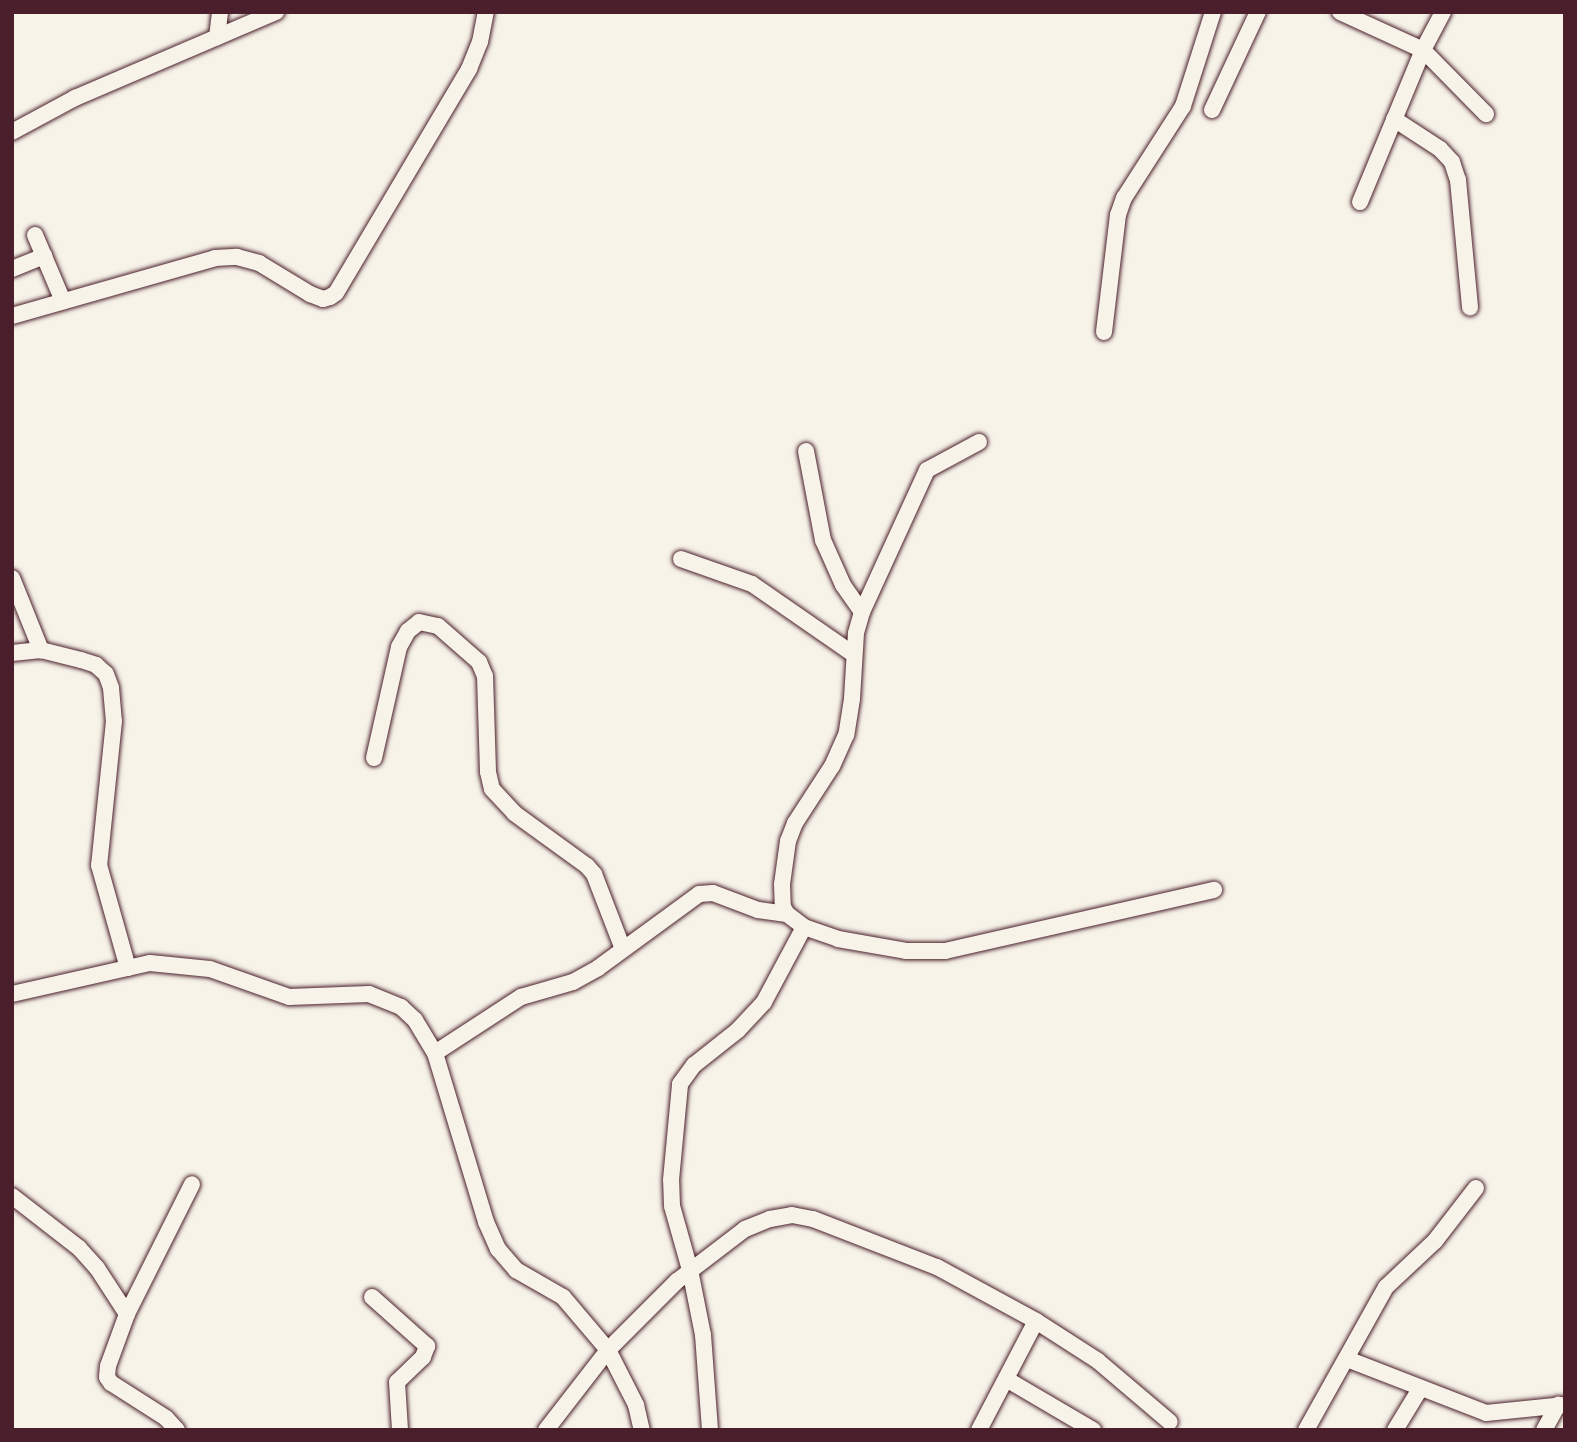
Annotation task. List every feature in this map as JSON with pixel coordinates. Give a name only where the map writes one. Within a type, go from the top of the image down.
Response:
[{"type":"street","points":[[216,37],[220,12]]},
{"type":"street","points":[[12,132],[75,98],[276,12]]},
{"type":"street","points":[[12,316],[215,258],[237,257],[258,263],[310,294],[323,299],[330,298],[336,293],[469,69],[480,42],[486,12]]},
{"type":"street","points":[[1104,332],[1118,215],[1124,198],[1183,106],[1213,12]]},
{"type":"street","points":[[1212,110],[1258,12]]},
{"type":"street","points":[[1340,12],[1423,50],[1486,114]]},
{"type":"street","points":[[1360,202],[1423,50],[1443,12]]},
{"type":"street","points":[[1394,119],[1440,149],[1452,162],[1458,180],[1470,307]]},
{"type":"street","points":[[35,236],[63,301]]},
{"type":"street","points":[[12,269],[44,256]]},
{"type":"street","points":[[787,914],[782,891],[788,841],[795,822],[832,766],[846,735],[852,699],[853,654],[862,612],[927,470],[979,442]]},
{"type":"street","points":[[806,451],[823,540],[843,585],[862,612]]},
{"type":"street","points":[[681,559],[752,583],[853,654]]},
{"type":"street","points":[[12,578],[41,650]]},
{"type":"street","points":[[374,758],[399,647],[408,631],[419,622],[438,626],[479,662],[485,676],[488,772],[492,789],[514,813],[587,866],[594,874],[623,949]]},
{"type":"street","points":[[12,653],[41,650],[96,665],[106,674],[111,688],[114,721],[99,865],[128,968]]},
{"type":"street","points":[[435,1053],[509,1004],[573,982],[705,892],[758,911],[787,914],[804,927],[871,947],[945,951],[1214,890]]},
{"type":"street","points":[[710,1430],[703,1335],[690,1270],[672,1206],[671,1180],[680,1084],[694,1065],[738,1030],[764,1002],[804,927]]},
{"type":"street","points":[[12,994],[150,963],[210,969],[289,997],[369,994],[385,999],[408,1014],[435,1053],[486,1222],[498,1249],[516,1270],[563,1297],[608,1350],[636,1405],[642,1430]]},
{"type":"street","points":[[177,1430],[166,1418],[117,1387],[107,1377],[110,1357],[127,1314],[192,1184]]},
{"type":"street","points":[[1306,1430],[1386,1287],[1436,1241],[1476,1188]]},
{"type":"street","points":[[12,1196],[79,1248],[127,1314]]},
{"type":"street","points":[[545,1430],[608,1350],[690,1270],[744,1229],[770,1219],[792,1215],[813,1219],[937,1267],[1036,1321],[1098,1361],[1170,1427]]},
{"type":"street","points":[[372,1297],[427,1346],[423,1357],[397,1382],[400,1430]]},
{"type":"street","points":[[979,1430],[1036,1321]]},
{"type":"street","points":[[1347,1359],[1486,1413],[1561,1405]]},
{"type":"street","points":[[1006,1379],[1093,1430]]},
{"type":"street","points":[[1395,1430],[1420,1389]]},
{"type":"street","points":[[1545,1430],[1561,1405]]}]
